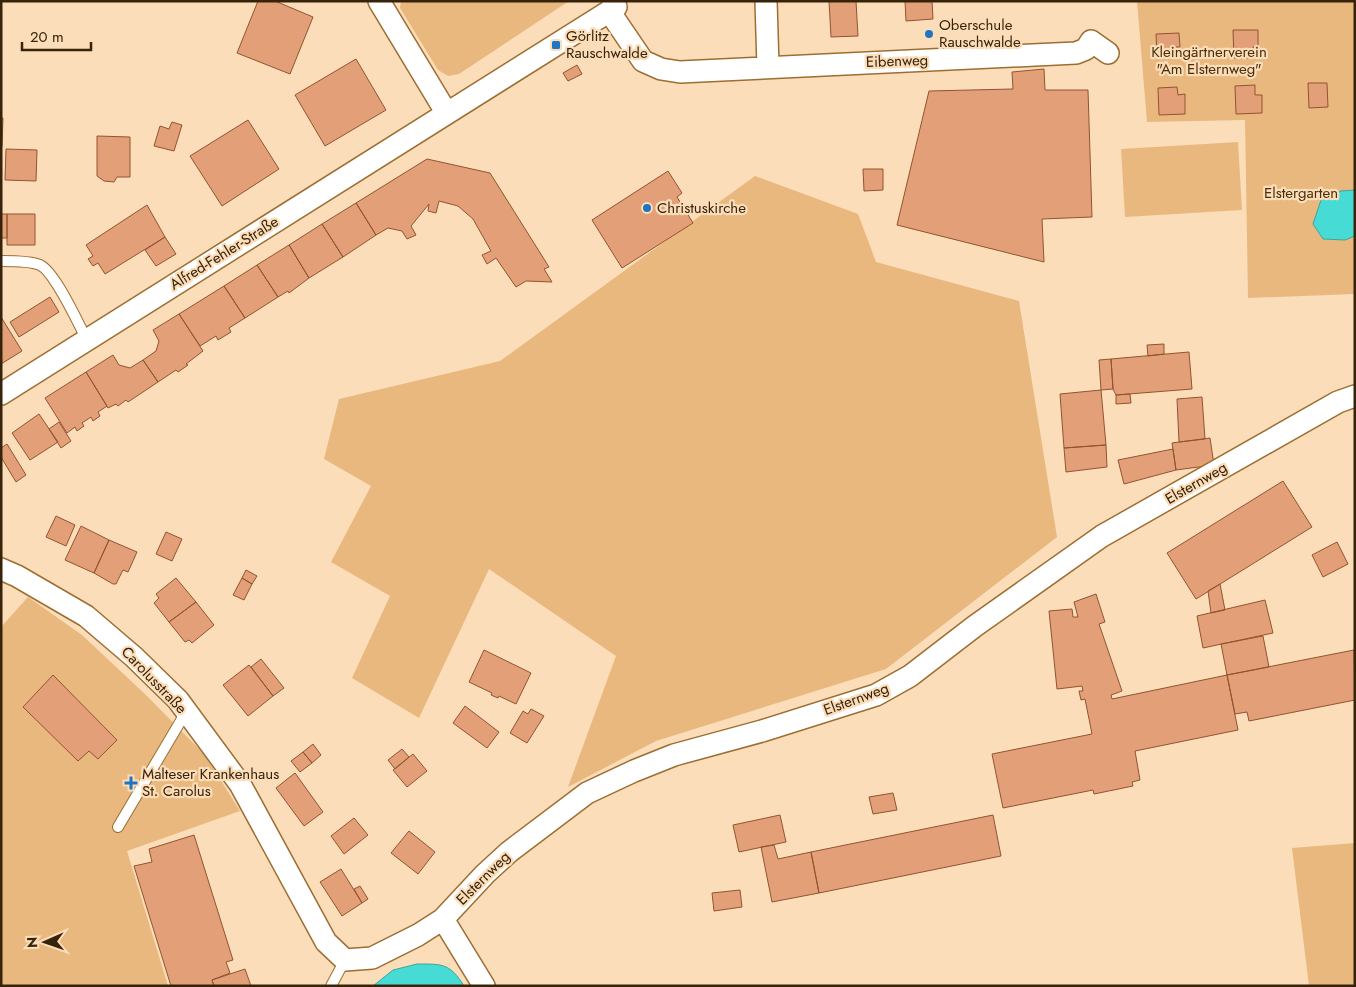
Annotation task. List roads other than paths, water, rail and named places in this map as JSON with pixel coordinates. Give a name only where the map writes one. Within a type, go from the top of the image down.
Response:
[{"type":"street","points":[[378,1],[446,112]]},
{"type":"street","points":[[766,1],[768,67]]},
{"type":"street","name":"Alfred-Fehler-Straße","points":[[1,394],[611,6]]},
{"type":"street","name":"Eibenweg","points":[[611,6],[643,62],[661,69],[680,72],[1076,53],[1086,49],[1091,42],[1108,53]]},
{"type":"street","name":"Elsternweg","points":[[345,960],[372,958],[418,935],[443,919],[485,874],[509,852],[588,793],[634,771],[674,755],[762,731],[876,694],[910,676],[975,626],[1102,536],[1338,402],[1355,396]]},
{"type":"street","name":"Carolusstraße","points":[[1,569],[17,576],[86,616],[134,657],[178,700],[240,784],[326,942],[345,960]]},
{"type":"street","points":[[443,919],[484,986]]},
{"type":"lane","points":[[1,261],[40,265],[53,277],[87,340]]},
{"type":"lane","points":[[118,827],[186,712]]},
{"type":"lane","points":[[331,986],[345,960]]},
{"type":"water","points":[[1355,190],[1355,236],[1345,240],[1323,239],[1313,224],[1321,200],[1341,191]]},
{"type":"water","points":[[417,964],[445,966],[459,978],[464,986],[373,986],[393,970]]},
{"type":"place","name":"Oberschule Rauschwalde","points":[[929,34]]},
{"type":"place","name":"Görlitz Rauschwalde","points":[[556,45]]},
{"type":"place","name":"Christuskirche","points":[[647,208]]},
{"type":"place","name":"Malteser Krankenhaus St. Carolus","points":[[131,783]]},
{"type":"park label","name":"Kleingärtnerverein \"Am Elsternweg\"","points":[[1209,60]]},
{"type":"park label","name":"Elstergarten","points":[[1301,193]]}]
